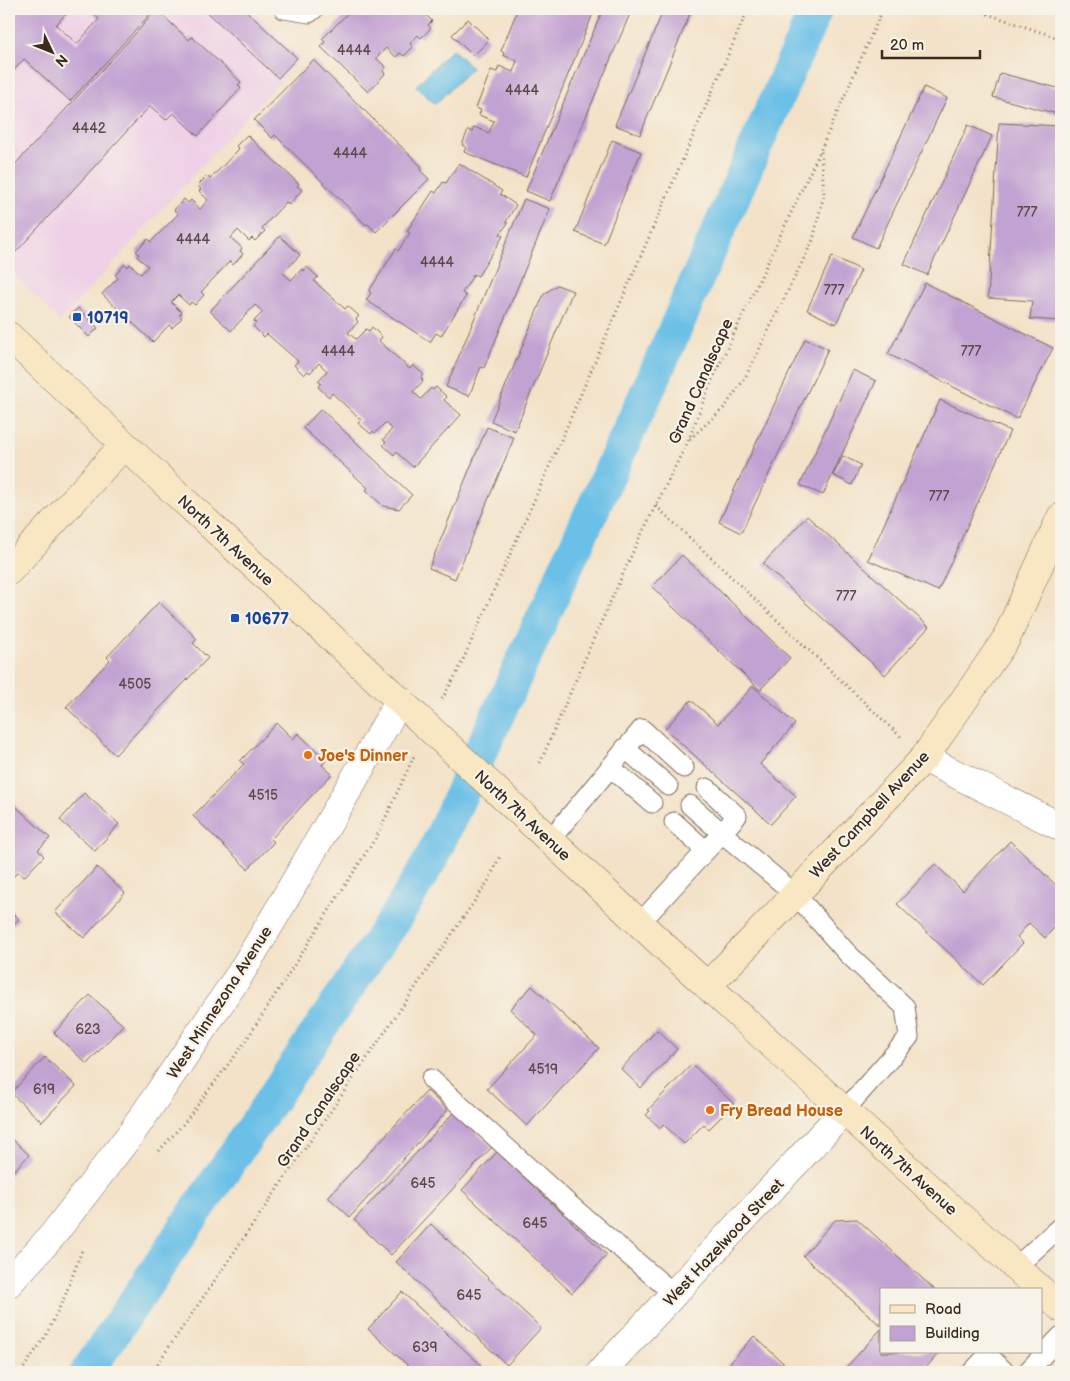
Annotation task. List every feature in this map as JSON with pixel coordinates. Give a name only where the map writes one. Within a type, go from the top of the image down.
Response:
[{"type":"main road","name":"North 7th Avenue","points":[[9,336],[707,986],[1039,1288]]},
{"type":"main road","points":[[9,571],[124,445]]},
{"type":"main road","name":"West Campbell Avenue","points":[[707,986],[924,758],[1006,639],[1061,517]]},
{"type":"main road","name":"North 7th Avenue","points":[[1042,1291],[1061,1308]]},
{"type":"street","name":"West Minnezona Avenue","points":[[9,1283],[52,1236],[133,1131],[240,974],[400,700]]},
{"type":"street","points":[[924,758],[1061,827]]},
{"type":"street","name":"West Hazelwood Street","points":[[601,1372],[844,1111]]},
{"type":"lane","points":[[284,9],[309,13],[314,9]]},
{"type":"lane","points":[[550,840],[642,730],[684,768]]},
{"type":"lane","points":[[625,748],[668,786]]},
{"type":"lane","points":[[610,767],[652,803]]},
{"type":"lane","points":[[640,923],[737,816],[707,788]]},
{"type":"lane","points":[[690,805],[795,894],[848,954],[905,1007],[909,1037],[844,1111]]},
{"type":"lane","points":[[674,822],[706,851]]},
{"type":"lane","points":[[431,1078],[570,1205],[674,1294]]},
{"type":"lane","points":[[1016,1267],[1061,1226]]},
{"type":"lane","points":[[1027,1372],[1061,1336]]},
{"type":"lane","points":[[972,1372],[988,1355],[1005,1372]]},
{"type":"path","points":[[454,678],[562,440],[748,9]]},
{"type":"path","name":"Grand Canalscape","points":[[540,763],[592,640],[689,440],[708,387],[821,149],[883,9]]},
{"type":"path","points":[[973,9],[1061,39]]},
{"type":"path","points":[[689,440],[726,407],[746,378],[813,240],[824,194],[821,149]]},
{"type":"path","points":[[656,506],[924,758]]},
{"type":"path","points":[[153,1158],[184,1123],[244,1042],[378,834],[404,779]]},
{"type":"path","name":"Grand Canalscape","points":[[152,1372],[484,888],[500,856]]},
{"type":"path","points":[[21,1372],[46,1335],[64,1296],[82,1249]]},
{"type":"shaded area","points":[[9,9],[250,9],[301,58],[60,321],[9,269]]},
{"type":"water","points":[[452,49],[472,68],[435,104],[416,86]]},
{"type":"building","points":[[9,9],[70,9],[56,25],[77,44],[99,19],[94,14],[99,9],[155,9],[70,101],[24,59],[9,76]]},
{"type":"building","points":[[204,9],[244,9],[297,58],[278,78]]},
{"type":"building","points":[[352,9],[424,9],[422,11],[432,21],[428,25],[431,28],[421,38],[418,35],[410,44],[413,47],[404,56],[400,53],[396,57],[386,48],[376,58],[386,67],[383,71],[385,74],[368,92],[321,47],[325,42],[322,39]]},
{"type":"building","points":[[523,9],[539,12],[540,9],[595,9],[526,177],[464,152],[466,147],[462,145],[468,130],[472,132],[474,127],[489,133],[494,121],[479,115],[481,110],[476,108],[491,70],[497,72],[499,66],[513,72],[517,61],[503,55],[504,53],[501,51],[517,11],[521,12]]},
{"type":"building","points":[[603,9],[632,9],[550,201],[526,191]]},
{"type":"building","points":[[664,9],[692,9],[640,135],[615,125]]},
{"type":"building","points":[[157,10],[189,40],[192,37],[241,82],[238,85],[241,88],[198,136],[173,113],[166,120],[150,106],[14,254],[9,250],[9,171]]},
{"type":"building","points":[[468,19],[489,40],[473,56],[452,35]]},
{"type":"building","points":[[313,60],[422,167],[420,170],[429,179],[376,232],[368,224],[366,225],[275,135],[272,138],[254,120]]},
{"type":"building","points":[[1000,73],[1061,89],[1061,115],[993,97]]},
{"type":"building","points":[[924,87],[947,98],[876,248],[853,237]]},
{"type":"building","points":[[999,123],[1061,126],[1061,321],[1030,319],[1032,301],[988,298]]},
{"type":"building","points":[[968,125],[992,136],[927,275],[904,264]]},
{"type":"building","points":[[247,135],[299,184],[297,186],[302,190],[289,205],[286,202],[262,228],[265,231],[255,241],[252,238],[249,241],[238,230],[231,238],[242,248],[240,251],[243,254],[233,265],[230,261],[201,292],[204,295],[195,305],[191,302],[189,305],[178,295],[171,302],[182,313],[179,315],[182,318],[172,328],[169,325],[153,342],[102,294],[118,278],[115,275],[125,264],[128,267],[130,264],[141,274],[148,266],[137,257],[139,254],[136,251],[148,239],[151,242],[178,214],[174,210],[184,199],[188,203],[191,200],[200,209],[208,200],[199,191],[201,189],[197,186],[207,176],[210,179],[239,149],[236,146]]},
{"type":"building","points":[[612,140],[641,152],[604,244],[575,232]]},
{"type":"building","points":[[459,163],[502,191],[500,194],[516,205],[506,222],[508,223],[500,234],[503,236],[478,276],[474,274],[462,293],[466,296],[441,336],[436,333],[430,342],[366,300],[371,293],[369,291],[396,249],[398,251],[410,233],[407,231],[433,191],[436,193],[443,182],[446,183]]},
{"type":"building","points":[[524,199],[550,209],[484,368],[481,367],[469,396],[446,387]]},
{"type":"building","points":[[280,236],[300,255],[283,273],[291,280],[302,269],[304,271],[307,267],[318,277],[314,281],[345,309],[348,306],[359,316],[356,319],[358,322],[348,333],[356,339],[366,329],[369,331],[372,327],[382,337],[379,341],[410,369],[413,365],[424,375],[421,378],[423,381],[413,392],[421,399],[431,388],[433,390],[436,387],[447,397],[444,400],[461,415],[413,467],[396,452],[394,455],[383,445],[386,442],[383,440],[392,429],[385,423],[375,433],[373,431],[371,434],[358,423],[361,420],[332,393],[329,397],[318,387],[321,383],[318,381],[327,371],[319,363],[310,373],[308,371],[304,375],[294,365],[298,361],[267,334],[264,337],[253,326],[256,323],[254,321],[263,312],[255,305],[231,331],[210,311]]},
{"type":"building","points":[[832,256],[861,270],[836,324],[807,310]]},
{"type":"building","points":[[925,283],[1053,348],[1017,419],[888,354]]},
{"type":"building","points":[[557,285],[573,291],[515,431],[491,421],[544,294]]},
{"type":"building","points":[[78,308],[98,328],[89,337],[69,317]]},
{"type":"building","points":[[805,339],[828,349],[741,533],[719,522]]},
{"type":"building","points":[[853,370],[876,381],[823,495],[800,485]]},
{"type":"building","points":[[940,400],[1010,431],[938,591],[868,560]]},
{"type":"building","points":[[321,409],[412,495],[399,509],[383,506],[366,490],[368,488],[303,428]]},
{"type":"building","points":[[487,427],[514,438],[455,579],[429,568]]},
{"type":"building","points":[[843,456],[861,465],[852,485],[833,475]]},
{"type":"building","points":[[807,516],[929,627],[885,675],[763,564]]},
{"type":"building","points":[[682,555],[790,658],[760,690],[652,587]]},
{"type":"building","points":[[159,602],[197,639],[193,643],[208,658],[115,755],[66,707],[110,660],[107,657]]},
{"type":"building","points":[[753,686],[795,724],[760,764],[796,796],[771,824],[665,729],[691,700],[718,724]]},
{"type":"building","points":[[277,723],[293,739],[298,733],[326,760],[322,765],[332,774],[271,839],[274,842],[248,869],[193,816],[244,764],[240,761]]},
{"type":"building","points":[[84,793],[119,824],[95,851],[60,820]]},
{"type":"building","points":[[9,800],[50,838],[38,850],[44,856],[24,877],[18,872],[9,881]]},
{"type":"building","points":[[1010,841],[1061,890],[1061,920],[1045,938],[1029,923],[1017,937],[1023,943],[983,985],[897,904],[935,864],[963,891]]},
{"type":"building","points":[[97,867],[125,893],[84,938],[55,912]]},
{"type":"building","points":[[9,909],[19,919],[9,928]]},
{"type":"building","points":[[532,986],[599,1048],[527,1126],[487,1089],[537,1035],[510,1009]]},
{"type":"building","points":[[90,995],[123,1025],[87,1064],[54,1033]]},
{"type":"building","points":[[657,1030],[677,1049],[641,1088],[621,1069]]},
{"type":"building","points":[[45,1057],[76,1086],[42,1122],[11,1093]]},
{"type":"building","points":[[692,1064],[734,1104],[709,1129],[704,1124],[684,1144],[663,1124],[660,1128],[646,1115],[650,1111],[648,1110]]},
{"type":"building","points":[[427,1091],[448,1110],[350,1217],[328,1197]]},
{"type":"building","points":[[454,1112],[492,1147],[391,1255],[354,1220]]},
{"type":"building","points":[[9,1136],[29,1155],[9,1176]]},
{"type":"building","points":[[497,1152],[607,1255],[572,1293],[462,1190]]},
{"type":"building","points":[[857,1219],[933,1288],[880,1288],[880,1325],[803,1256],[835,1220]]},
{"type":"building","points":[[431,1224],[541,1328],[507,1365],[396,1262]]},
{"type":"building","points":[[402,1292],[482,1366],[476,1372],[415,1372],[368,1329]]},
{"type":"building","points":[[880,1330],[880,1354],[938,1354],[922,1372],[842,1372]]},
{"type":"building","points":[[754,1336],[793,1372],[722,1372]]},
{"type":"waterway","points":[[87,1372],[403,906],[431,859],[658,368],[816,9]]},
{"type":"place","name":"10719","points":[[77,317]]},
{"type":"place","name":"10677","points":[[235,618]]},
{"type":"place","name":"Joe's Dinner","points":[[308,755]]},
{"type":"place","name":"Fry Bread House","points":[[710,1110]]}]
